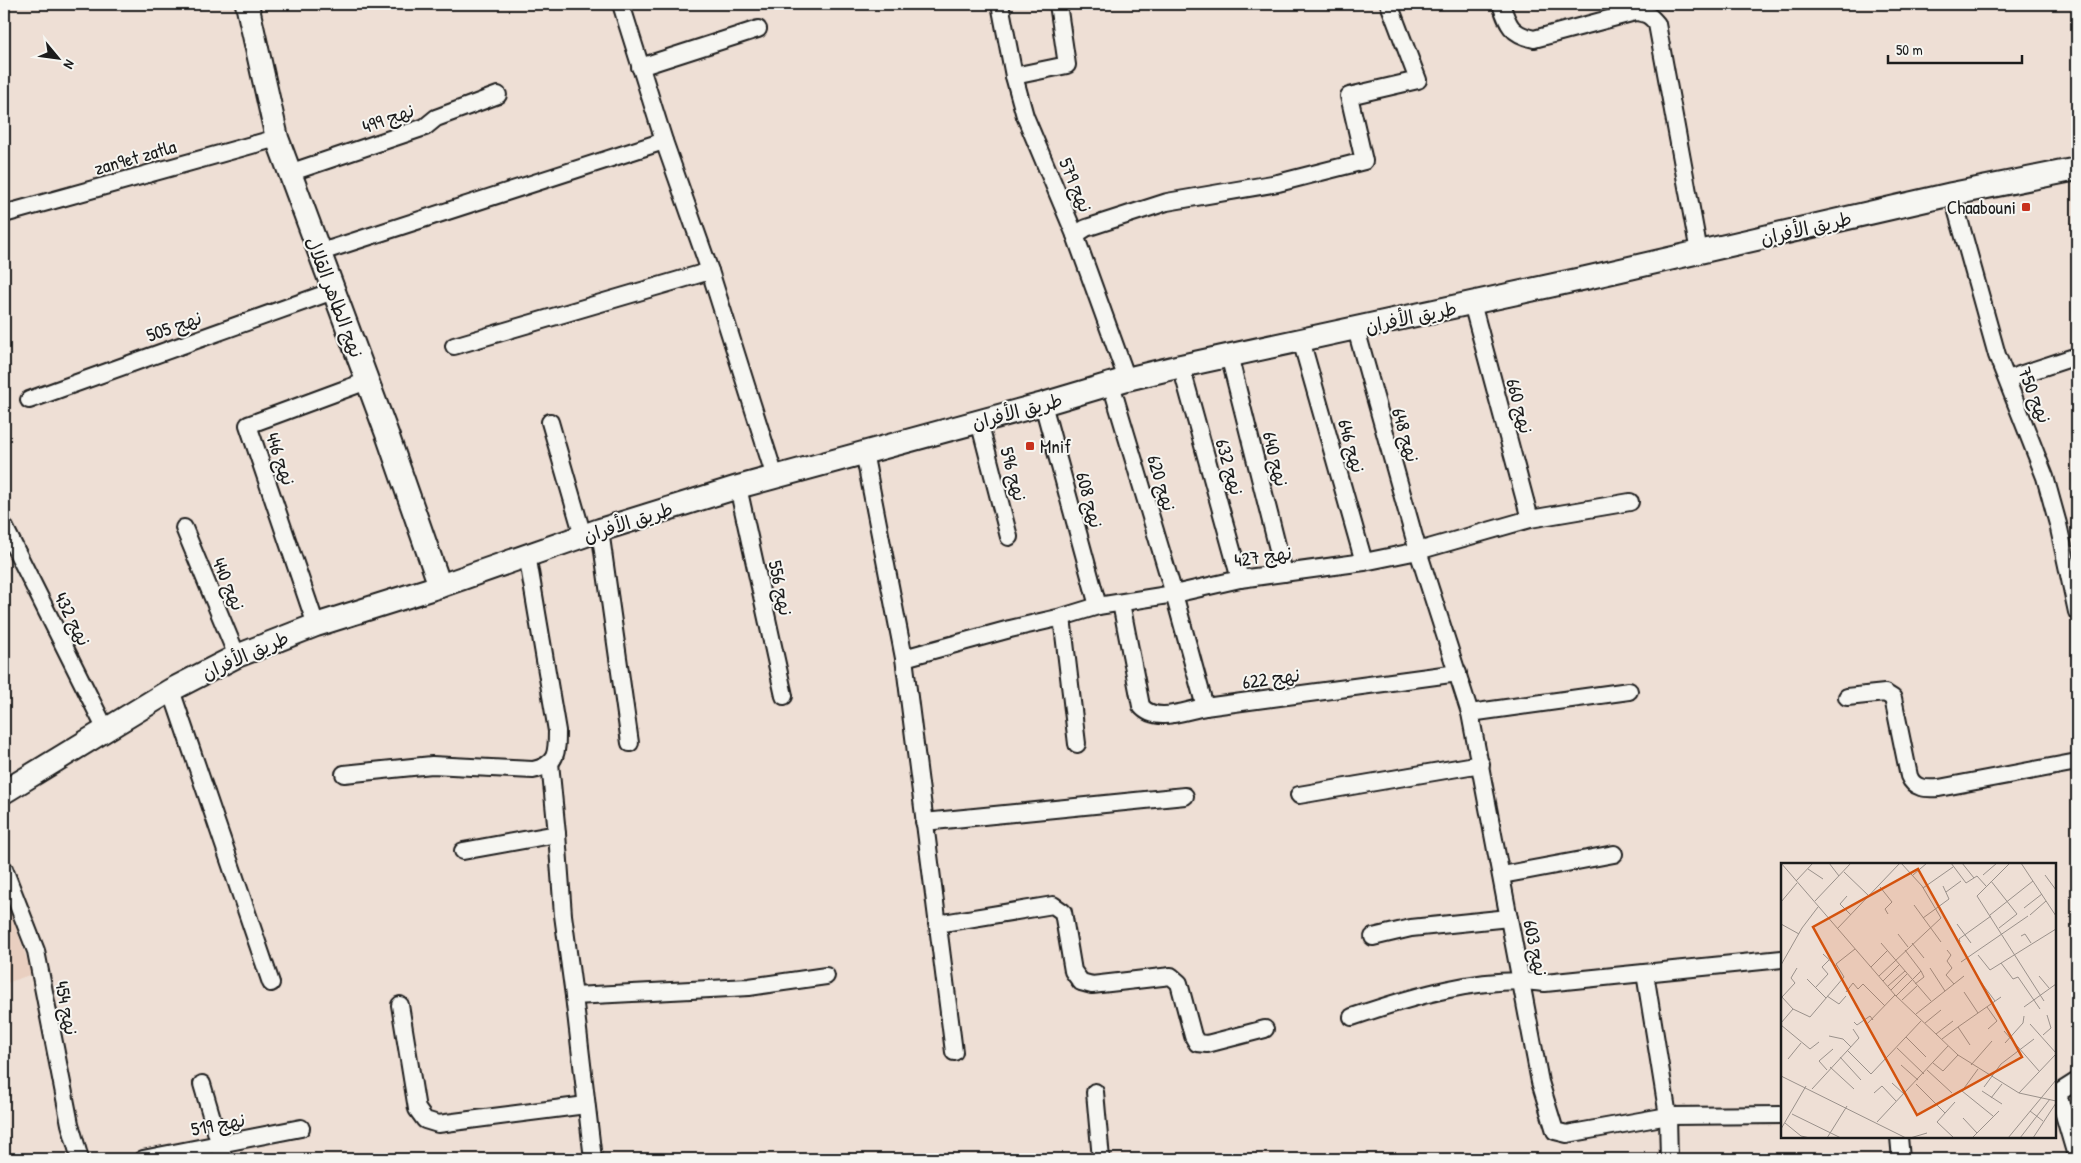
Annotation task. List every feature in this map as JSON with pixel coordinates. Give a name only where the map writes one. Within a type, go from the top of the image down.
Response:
[{"type":"main road","name":"نهج الطاهر القلال","points":[[247,4],[277,138],[440,586]]},
{"type":"main road","name":"طريق الأفران","points":[[4,792],[171,690],[237,656],[316,625],[440,586],[527,554],[738,487],[1043,404],[1119,381],[1181,366],[1356,329],[1952,194],[2077,169]]},
{"type":"street","points":[[622,4],[640,67],[710,271],[775,477]]},
{"type":"street","name":"نهج 579","points":[[1000,4],[1024,116],[1075,235],[1119,381]]},
{"type":"street","points":[[1014,76],[1067,65],[1058,4]]},
{"type":"street","points":[[1075,235],[1086,228],[1167,202],[1278,183],[1364,161],[1348,96],[1418,80],[1389,4]]},
{"type":"street","points":[[1501,4],[1513,31],[1534,39],[1650,8],[1657,24],[1699,252]]},
{"type":"street","points":[[640,67],[758,29]]},
{"type":"street","name":"نهج 499","points":[[289,173],[426,127],[436,118],[498,95]]},
{"type":"street","name":"zan9et zatla","points":[[4,214],[277,138]]},
{"type":"street","points":[[318,253],[664,141]]},
{"type":"street","name":"نهج 750","points":[[1952,194],[1997,355],[2045,477],[2058,524],[2077,612]]},
{"type":"street","points":[[454,346],[710,271]]},
{"type":"street","name":"نهج 505","points":[[28,400],[333,291]]},
{"type":"street","name":"نهج 660","points":[[1472,303],[1530,519]]},
{"type":"street","name":"نهج 648","points":[[1356,329],[1418,552]]},
{"type":"street","name":"نهج 646","points":[[1301,340],[1364,562]]},
{"type":"street","name":"نهج 640","points":[[1229,355],[1284,574]]},
{"type":"street","points":[[2007,379],[2077,356]]},
{"type":"street","name":"نهج 632","points":[[1181,366],[1240,579]]},
{"type":"street","name":"نهج 446","points":[[316,625],[248,425],[367,381]]},
{"type":"street","name":"نهج 620","points":[[1119,381],[1174,594]]},
{"type":"street","name":"نهج 608","points":[[1043,404],[1098,606]]},
{"type":"street","name":"نهج 596","points":[[979,421],[1009,537]]},
{"type":"street","points":[[550,422],[592,533],[630,743]]},
{"type":"street","points":[[864,452],[904,658],[954,1052]]},
{"type":"street","name":"نهج 556","points":[[738,487],[784,696]]},
{"type":"street","name":"نهج 427","points":[[904,658],[1098,606],[1174,594],[1240,579],[1364,562],[1418,552],[1530,519],[1630,502]]},
{"type":"street","name":"نهج 432","points":[[4,526],[106,730]]},
{"type":"street","name":"نهج 440","points":[[184,528],[237,656]]},
{"type":"street","name":"نهج 603","points":[[1418,552],[1470,713],[1540,1082],[1555,1131],[1567,1134],[1668,1116],[1781,1115]]},
{"type":"street","points":[[344,774],[432,765],[533,770],[542,768],[550,763],[557,749],[557,732],[527,554]]},
{"type":"street","points":[[1174,594],[1205,707]]},
{"type":"street","name":"نهج 622","points":[[1121,603],[1141,706],[1149,713],[1159,716],[1205,707],[1458,673]]},
{"type":"street","points":[[1062,617],[1077,744]]},
{"type":"street","points":[[171,690],[271,983]]},
{"type":"street","points":[[1470,713],[1629,691]]},
{"type":"street","points":[[1847,697],[1885,693],[1892,698],[1909,776],[1913,783],[1923,788],[1939,788],[2077,762]]},
{"type":"street","points":[[550,763],[563,915],[593,1159]]},
{"type":"street","points":[[1299,795],[1481,764]]},
{"type":"street","points":[[924,822],[1185,796]]},
{"type":"street","points":[[463,851],[557,834]]},
{"type":"street","points":[[1502,875],[1614,854]]},
{"type":"street","name":"نهج 454","points":[[4,869],[36,951],[70,1124],[80,1159]]},
{"type":"street","points":[[937,924],[1053,905],[1063,912],[1073,971],[1081,982],[1092,985],[1170,976],[1179,983],[1193,1036],[1197,1043],[1207,1044],[1265,1029]]},
{"type":"street","points":[[1373,937],[1411,928],[1509,918]]},
{"type":"street","points":[[1352,1017],[1392,1003],[1451,989],[1522,980],[1546,983],[1781,959]]},
{"type":"street","points":[[1645,974],[1668,1116],[1670,1159]]},
{"type":"street","points":[[574,996],[749,987],[826,976]]},
{"type":"street","points":[[400,1005],[417,1109],[425,1120],[438,1124],[586,1105]]},
{"type":"street","points":[[2077,1081],[2057,1095],[2074,1133],[2077,1159]]},
{"type":"street","points":[[202,1084],[218,1144],[224,1159]]},
{"type":"street","points":[[1095,1092],[1101,1159]]},
{"type":"street","name":"نهج 519","points":[[143,1159],[301,1128]]},
{"type":"street","points":[[1899,1138],[1901,1159]]},
{"type":"shaded area","points":[[4,892],[32,974],[4,984]]},
{"type":"place","name":"Chaabouni","points":[[2026,207]]},
{"type":"place","name":"Mnif","points":[[1030,446]]}]
